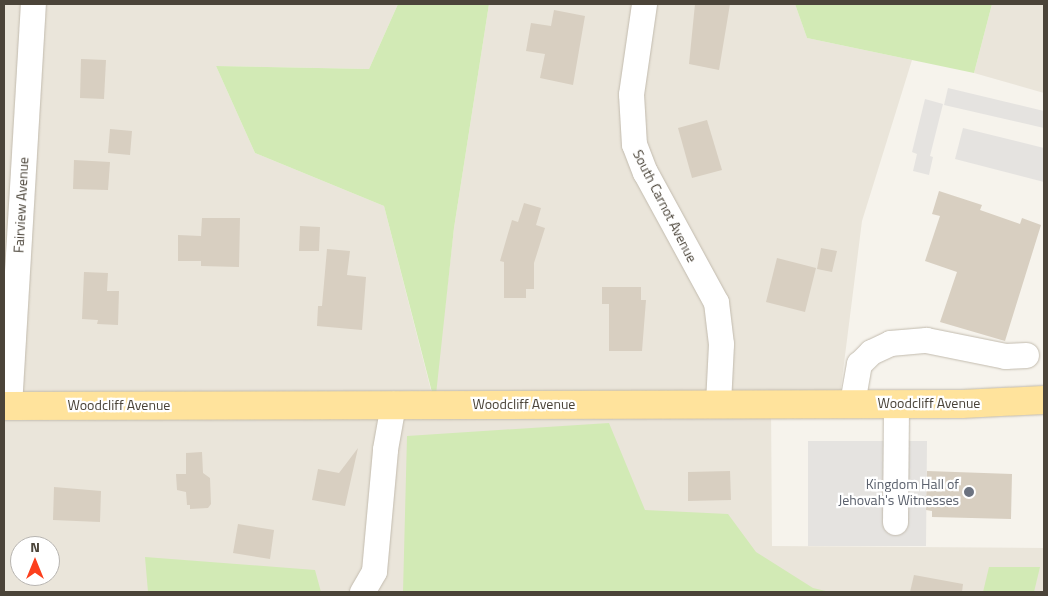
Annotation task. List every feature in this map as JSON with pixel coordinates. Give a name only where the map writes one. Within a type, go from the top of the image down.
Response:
[{"type":"main road","name":"Woodcliff Avenue","points":[[6,406],[896,404],[1044,400]]},
{"type":"street","name":"Fairview Avenue","points":[[6,406],[33,4]]},
{"type":"street","name":"South Carnot Avenue","points":[[644,4],[631,94],[634,144],[648,179],[716,302],[721,344],[718,403]]},
{"type":"street","points":[[852,403],[859,364],[871,352],[890,343],[926,340],[1005,356],[1026,355]]},
{"type":"street","points":[[362,592],[374,571],[385,449],[393,404]]},
{"type":"street","points":[[895,522],[896,404]]},
{"type":"shaded area","points":[[4,4],[398,4],[369,69],[216,66],[255,153],[384,206],[434,402],[454,228],[489,4],[795,4],[807,38],[912,60],[862,221],[839,403],[771,403],[772,546],[1044,548],[1044,592],[4,592]]},
{"type":"shaded area","points":[[992,4],[1044,4],[1044,93],[974,73]]},
{"type":"shaded area","points":[[948,88],[1044,111],[1044,128],[944,105]]},
{"type":"shaded area","points":[[925,99],[943,104],[930,156],[933,157],[929,175],[913,171],[917,154],[912,152]]},
{"type":"shaded area","points":[[963,128],[1044,148],[1044,182],[955,159]]},
{"type":"shaded area","points":[[808,441],[927,441],[926,546],[808,546]]},
{"type":"green space","points":[[398,4],[489,4],[454,228],[435,404],[384,206],[255,153],[216,66],[369,69]]},
{"type":"green space","points":[[795,4],[992,4],[974,73],[807,38]]},
{"type":"green space","points":[[609,423],[645,510],[728,514],[756,552],[813,588],[830,592],[403,592],[407,436]]},
{"type":"green space","points":[[145,557],[315,570],[321,592],[148,592]]},
{"type":"green space","points":[[989,567],[1040,567],[1034,592],[983,592]]},
{"type":"building","points":[[695,4],[730,4],[719,70],[689,64]]},
{"type":"building","points":[[554,10],[585,16],[573,85],[540,78],[545,54],[526,51],[531,23],[551,26]]},
{"type":"building","points":[[81,59],[106,60],[104,99],[80,98]]},
{"type":"building","points":[[707,120],[722,170],[692,178],[678,128]]},
{"type":"building","points":[[110,129],[132,131],[130,155],[108,153]]},
{"type":"building","points":[[74,160],[110,162],[108,190],[73,189]]},
{"type":"building","points":[[939,191],[982,205],[980,210],[1020,224],[1022,218],[1041,225],[1005,341],[940,322],[957,272],[925,261],[940,216],[932,214]]},
{"type":"building","points":[[524,203],[541,208],[536,225],[545,228],[534,263],[534,289],[526,289],[526,298],[504,298],[504,262],[500,261],[512,220],[518,222]]},
{"type":"building","points":[[202,218],[240,218],[239,267],[201,266],[201,261],[178,261],[178,235],[201,236]]},
{"type":"building","points":[[300,226],[320,227],[319,251],[299,251]]},
{"type":"building","points":[[821,248],[837,251],[832,272],[817,269]]},
{"type":"building","points":[[327,249],[350,251],[347,275],[366,277],[362,330],[317,326],[318,306],[322,306]]},
{"type":"building","points":[[777,258],[816,268],[805,312],[766,302]]},
{"type":"building","points":[[84,272],[108,273],[107,291],[119,291],[118,325],[97,324],[98,320],[82,319]]},
{"type":"building","points":[[602,287],[641,287],[641,300],[646,300],[642,351],[609,351],[609,304],[602,304]]},
{"type":"building","points":[[358,448],[345,506],[312,500],[318,469],[339,473]]},
{"type":"building","points":[[202,452],[203,473],[210,478],[211,504],[208,508],[190,509],[190,505],[187,505],[186,492],[177,490],[176,474],[186,474],[186,453]]},
{"type":"building","points":[[730,471],[731,500],[688,501],[688,472]]},
{"type":"building","name":"Kingdom Hall of Jehovah's Witnesses","points":[[927,471],[1012,474],[1011,519],[932,517],[932,511],[926,510]]},
{"type":"building","points":[[54,487],[101,491],[100,522],[53,520]]},
{"type":"building","points":[[238,524],[274,530],[270,559],[233,553]]},
{"type":"building","points":[[914,575],[963,584],[962,592],[910,592]]},
{"type":"place","name":"Kingdom Hall of Jehovah's Witnesses","points":[[969,492]]}]
